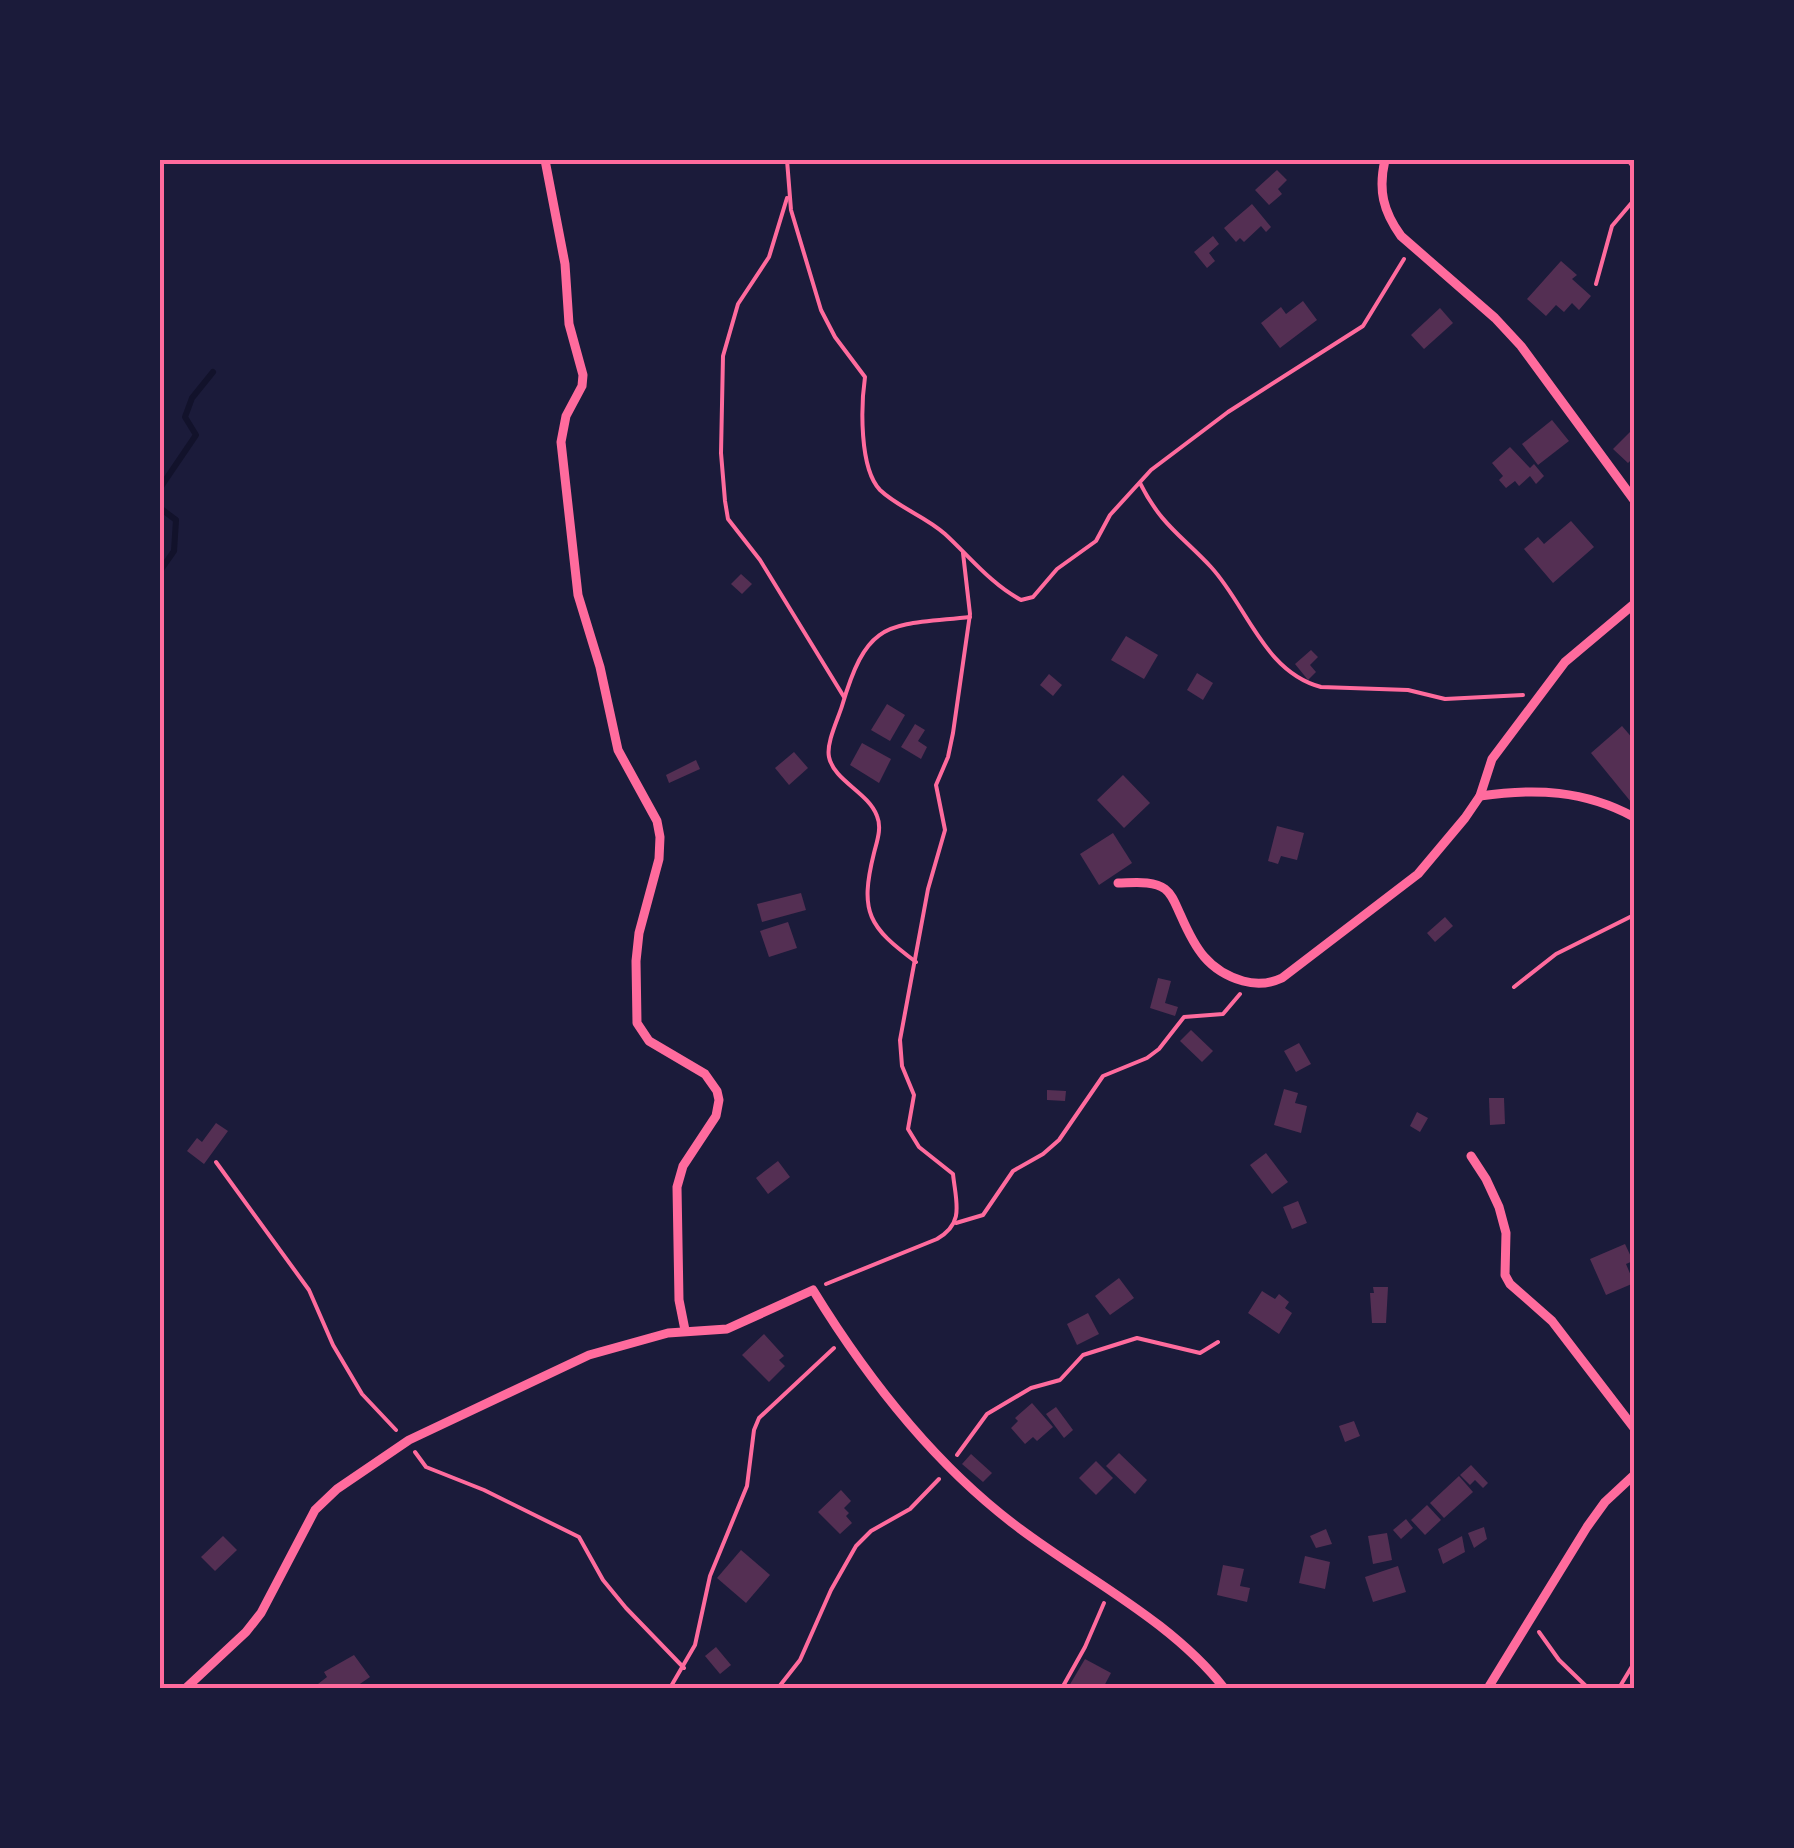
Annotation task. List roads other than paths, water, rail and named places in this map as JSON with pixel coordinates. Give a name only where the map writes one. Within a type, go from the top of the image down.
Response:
[{"type":"street","points":[[545,160],[565,264],[569,324],[584,376],[566,416],[561,442],[578,595],[600,667],[618,750],[657,821],[660,837],[659,859],[639,933],[635,1014],[649,1042],[705,1074],[720,1100],[716,1116],[682,1166],[677,1187],[679,1300],[684,1330]]},
{"type":"street","points":[[1385,160],[1381,184],[1391,222],[1412,247],[1495,318],[1520,346],[1634,500]]},
{"type":"street","points":[[1118,882],[1163,888],[1174,900],[1199,954],[1231,977],[1266,983],[1282,978],[1408,884],[1480,796],[1492,759],[1574,652],[1634,604]]},
{"type":"street","points":[[1480,796],[1527,790],[1577,794],[1634,817]]},
{"type":"street","points":[[1471,1156],[1486,1179],[1506,1233],[1504,1275],[1552,1321],[1634,1428]]},
{"type":"street","points":[[186,1688],[246,1632],[260,1613],[315,1510],[338,1488],[409,1440],[588,1355],[684,1330],[727,1329],[812,1290],[878,1386],[977,1495],[1109,1589],[1210,1670],[1224,1688]]},
{"type":"street","points":[[1488,1688],[1587,1527],[1634,1474]]},
{"type":"waterway","points":[[160,488],[196,435],[185,417],[192,398],[213,372]]},
{"type":"waterway","points":[[160,508],[176,520],[174,551],[160,571]]}]
